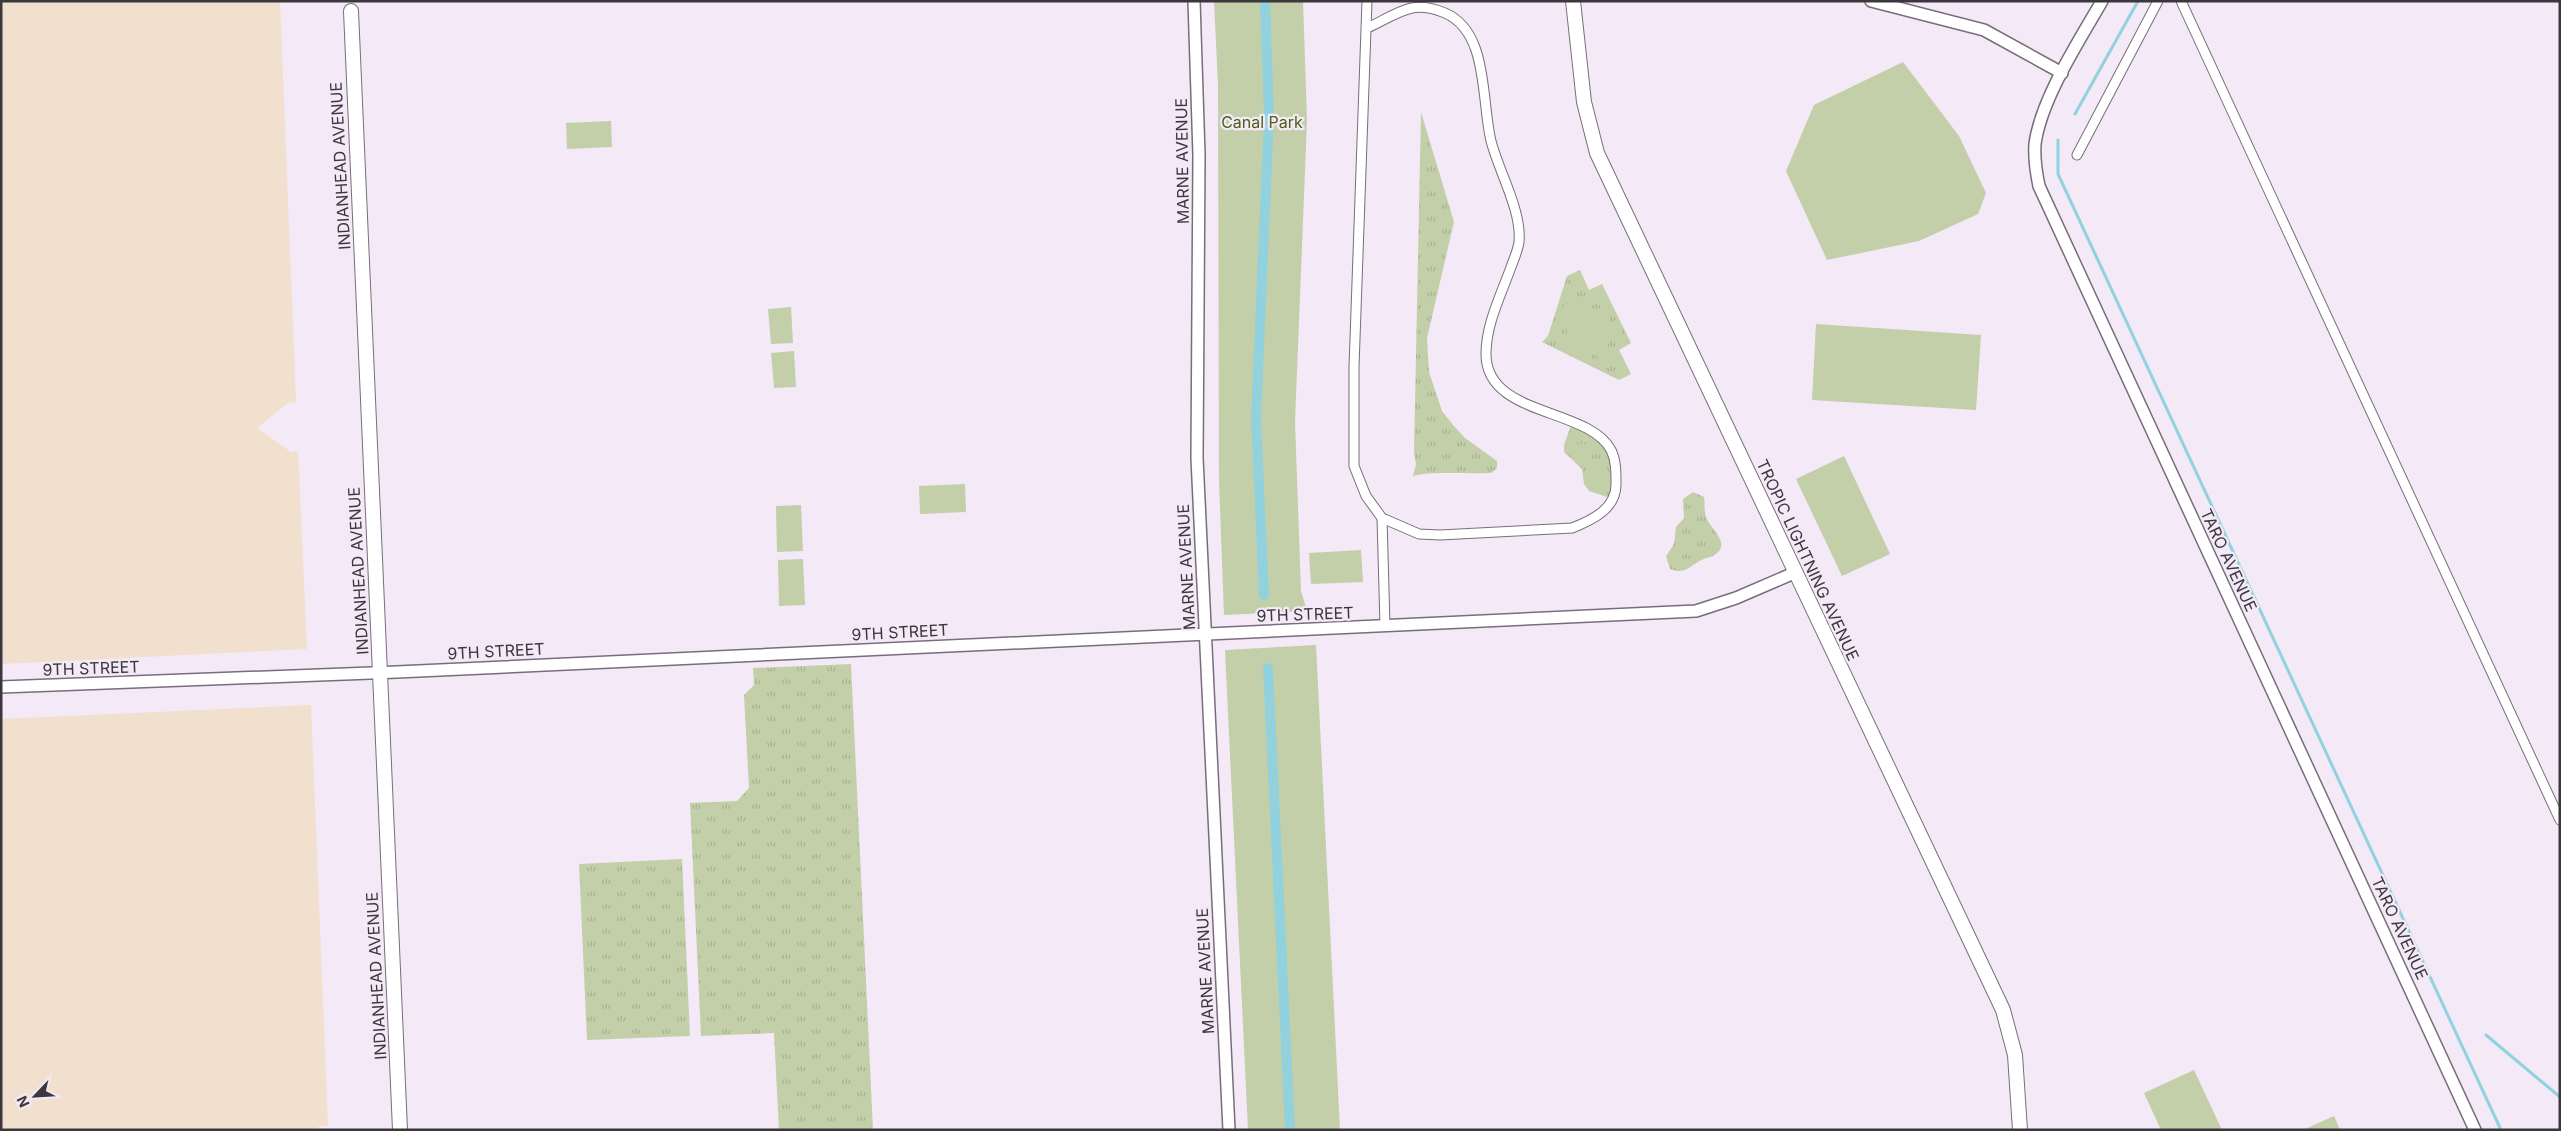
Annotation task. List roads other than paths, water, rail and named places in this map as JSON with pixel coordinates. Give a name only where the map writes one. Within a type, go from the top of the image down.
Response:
[{"type":"main road","name":"TROPIC LIGHTNING AVENUE","points":[[1573,1],[1584,102],[1597,152],[1794,573],[2002,1010],[2014,1055],[2020,1130]]},
{"type":"main road","name":"INDIANHEAD AVENUE","points":[[350,4],[400,1130]]},
{"type":"street","name":"MARNE AVENUE","points":[[1194,1],[1199,155],[1197,458],[1229,1130]]},
{"type":"street","points":[[1367,1],[1354,367],[1354,466],[1366,496],[1382,518],[1419,534],[1440,535],[1572,528],[1591,521],[1604,511],[1615,493],[1616,471],[1610,448],[1602,439],[1572,423],[1516,400],[1503,389],[1490,372],[1486,356],[1488,335],[1519,244],[1519,227],[1498,166],[1486,119],[1475,42],[1455,18],[1435,8],[1411,8],[1367,28]]},
{"type":"street","points":[[1871,1],[1984,30],[2062,72]]},
{"type":"street","name":"TARO AVENUE","points":[[2102,1],[2062,72],[2038,127],[2035,167],[2039,186],[2475,1130]]},
{"type":"street","points":[[2077,155],[2158,1]]},
{"type":"street","points":[[2182,1],[2560,820]]},
{"type":"street","points":[[1382,518],[1385,626]]},
{"type":"street","name":"9TH STREET","points":[[1,687],[380,673],[1696,611],[1736,598],[1794,573]]},
{"type":"waterway","points":[[1264,595],[1256,419],[1269,116],[1265,1]]},
{"type":"waterway","points":[[2075,114],[2138,1]]},
{"type":"waterway","points":[[2058,140],[2058,174],[2501,1130]]},
{"type":"waterway","points":[[1268,668],[1290,1130]]},
{"type":"waterway","points":[[2486,1035],[2560,1097]]},
{"type":"park label","name":"Canal Park","points":[[1262,122]]}]
